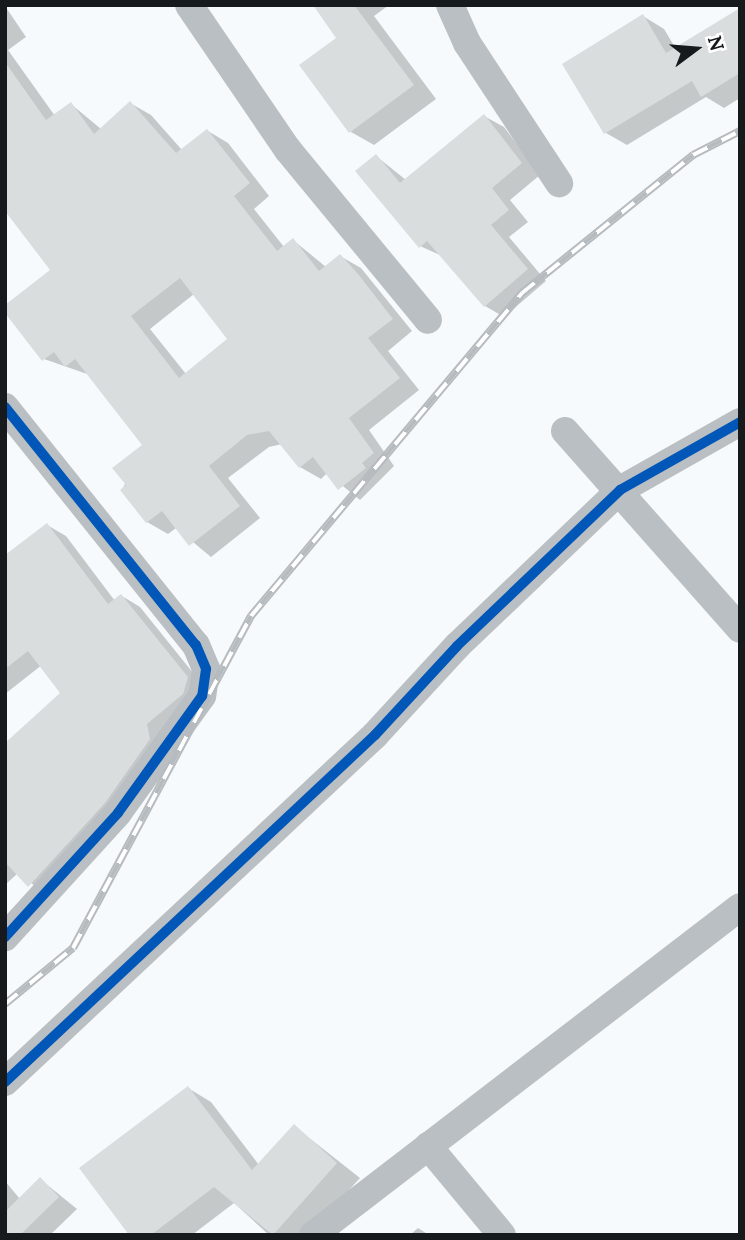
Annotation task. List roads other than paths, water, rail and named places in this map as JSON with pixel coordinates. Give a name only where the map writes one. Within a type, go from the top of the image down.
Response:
[{"type":"street","points":[[189,5],[288,150],[428,320]]},
{"type":"street","points":[[450,5],[467,43],[559,183]]},
{"type":"street","points":[[5,407],[196,645],[206,669],[202,696],[118,813],[5,937]]},
{"type":"street","points":[[5,1082],[375,735],[457,646],[620,490],[740,422]]},
{"type":"street","points":[[565,431],[620,490],[740,629]]},
{"type":"street","points":[[313,1235],[740,907]]},
{"type":"street","points":[[428,1146],[502,1235]]},
{"type":"railway","points":[[5,1004],[73,948],[251,616],[522,293],[693,155],[740,131]]}]
